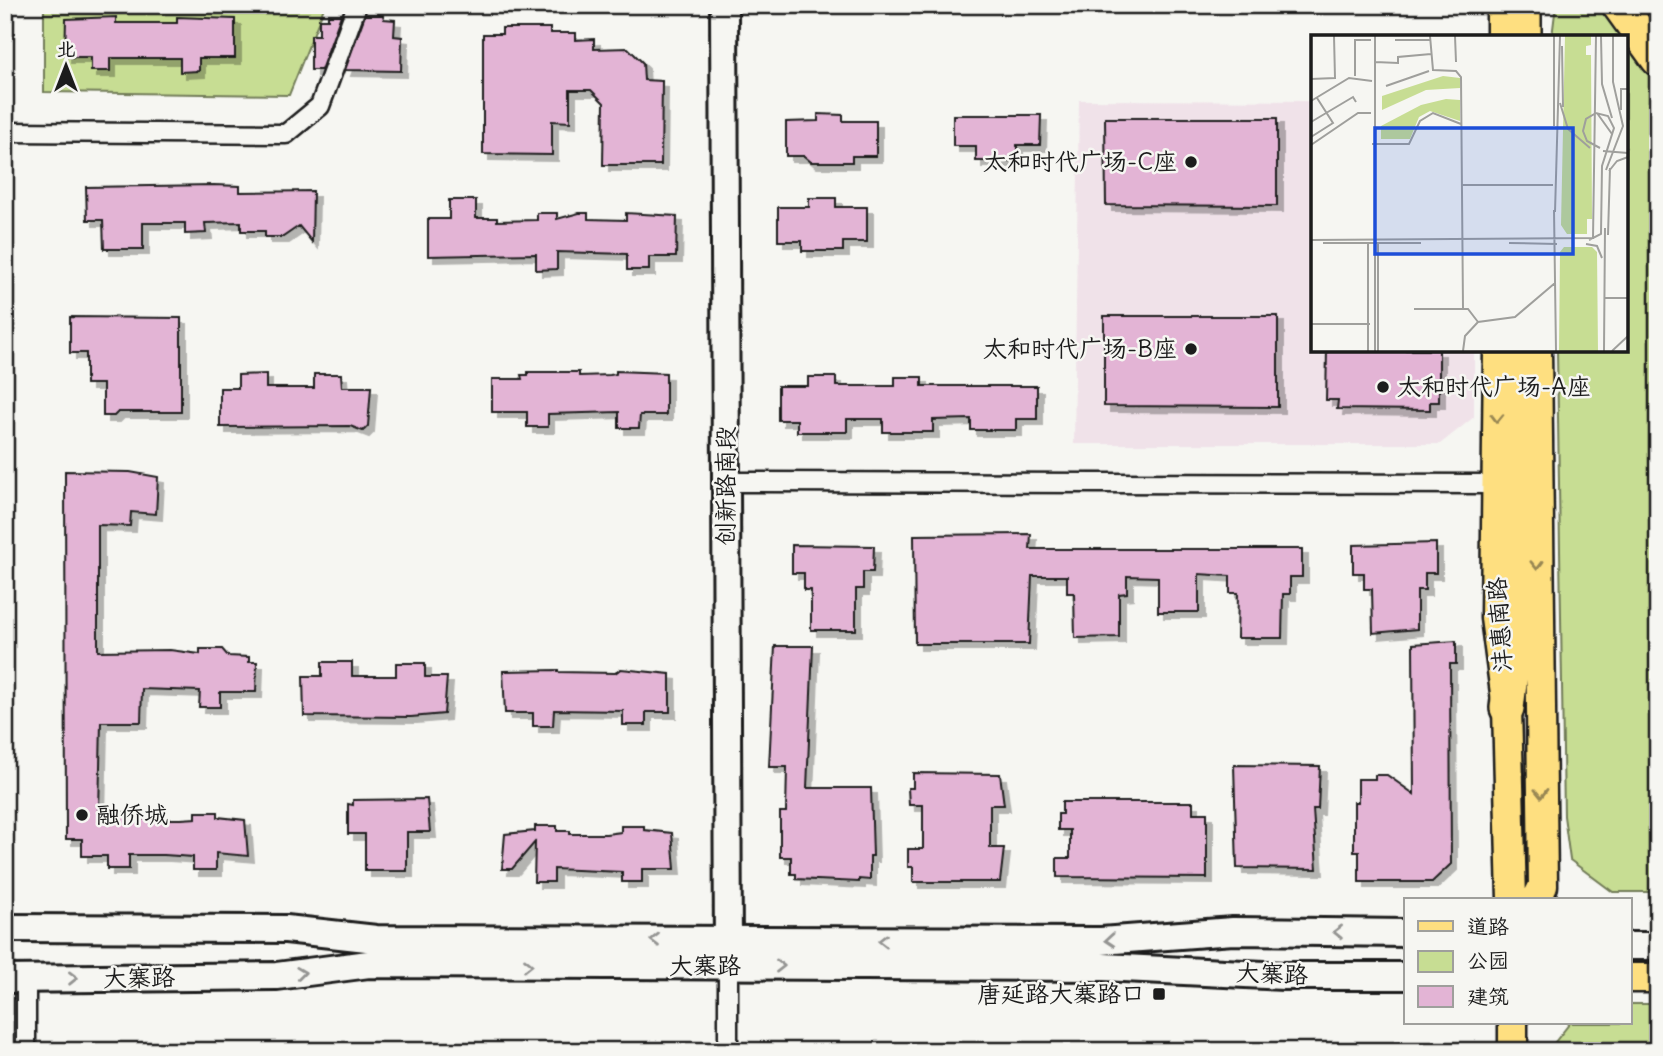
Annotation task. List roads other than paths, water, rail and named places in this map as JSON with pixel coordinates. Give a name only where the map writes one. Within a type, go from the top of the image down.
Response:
[{"type":"highway","points":[[1524,5],[1524,35]]},
{"type":"highway","points":[[1619,5],[1658,59]]},
{"type":"highway","points":[[1647,5],[1658,22]]},
{"type":"highway","points":[[1507,708],[1517,624],[1508,485],[1520,352]]},
{"type":"main road","name":"创新路南段","points":[[723,5],[728,953]]},
{"type":"main road","points":[[1500,35],[1501,5]]},
{"type":"main road","points":[[1539,35],[1540,5]]},
{"type":"main road","points":[[1498,352],[1508,485]]},
{"type":"main road","points":[[1537,352],[1543,886],[1537,898]]},
{"type":"main road","name":"沣惠南路","points":[[1507,708],[1512,898]]},
{"type":"main road","name":"大寨路","points":[[5,929],[286,929],[376,939],[1284,976],[1404,976]]},
{"type":"main road","name":"大寨路","points":[[16,979],[277,976],[369,964],[1101,941],[1233,931],[1404,933]]},
{"type":"main road","points":[[1632,946],[1658,946]]},
{"type":"main road","points":[[1632,978],[1658,978]]},
{"type":"main road","points":[[1513,1024],[1513,1051]]},
{"type":"street","points":[[5,132],[286,134],[320,106],[357,5]]},
{"type":"street","points":[[726,482],[1508,485]]},
{"type":"street","points":[[728,953],[728,1051]]},
{"type":"street","points":[[16,979],[26,1051]]},
{"type":"place","name":"太和时代广场-C座","points":[[1191,162]]},
{"type":"place","name":"太和时代广场-B座","points":[[1191,349]]},
{"type":"place","name":"太和时代广场-A座","points":[[1383,387]]},
{"type":"place","name":"融侨城","points":[[82,815]]},
{"type":"place","name":"唐延路大寨路口","points":[[1159,994]]}]
